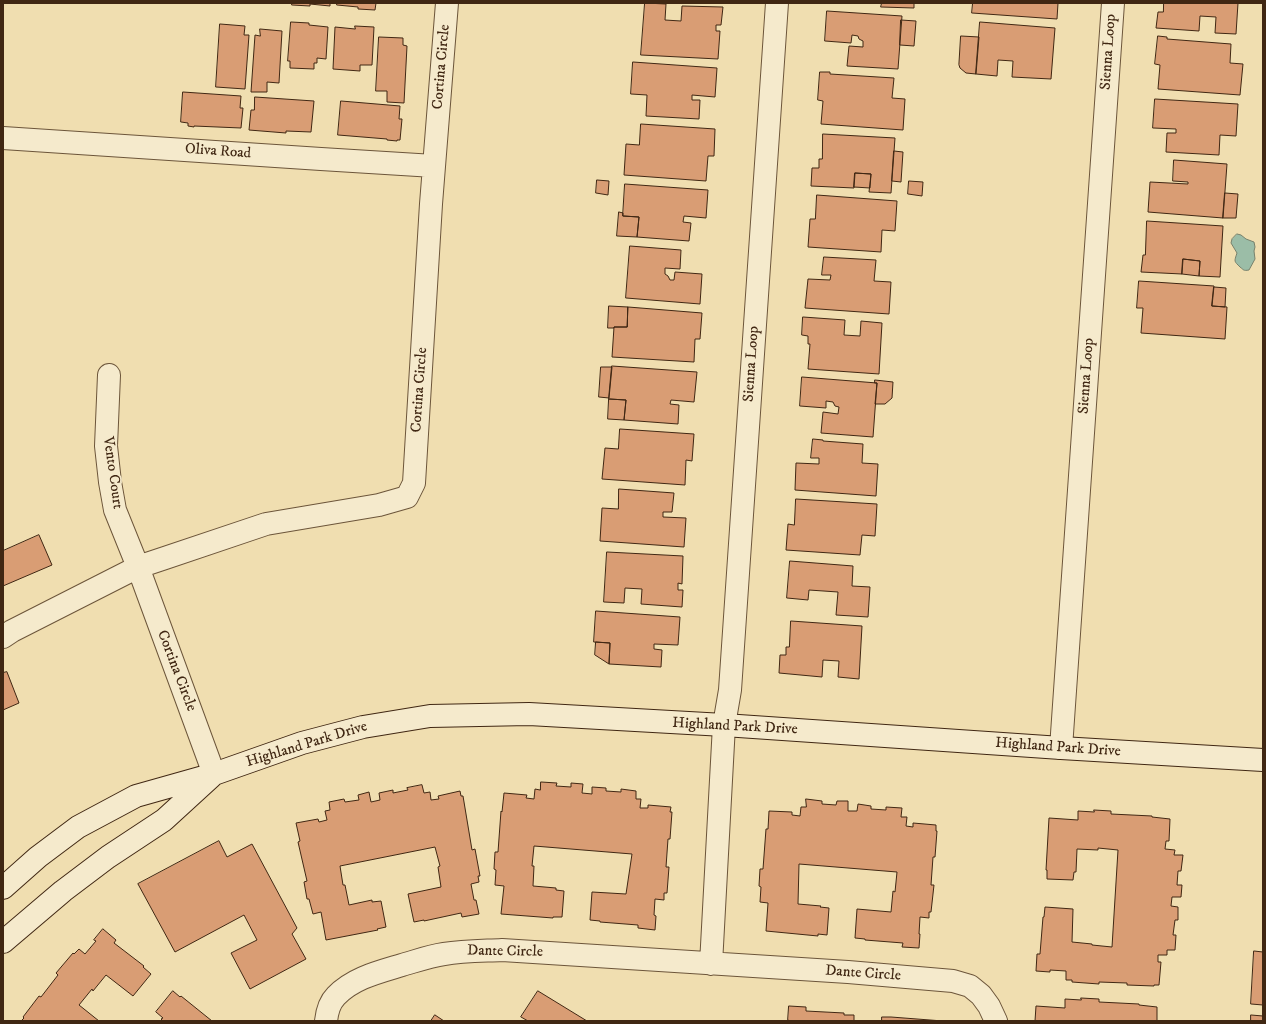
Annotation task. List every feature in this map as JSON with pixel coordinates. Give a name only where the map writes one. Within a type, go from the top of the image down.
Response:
[{"type":"street","name":"Cortina Circle","points":[[3,637],[138,567],[266,524],[379,505],[406,497],[414,483],[434,166],[447,3]]},
{"type":"street","name":"Sienna Loop","points":[[724,725],[730,690],[777,3]]},
{"type":"street","name":"Sienna Loop","points":[[1061,748],[1113,3]]},
{"type":"street","name":"Oliva Road","points":[[3,138],[434,166]]},
{"type":"street","name":"Vento Court","points":[[109,374],[106,446],[110,482],[116,510],[138,567]]},
{"type":"street","name":"Cortina Circle","points":[[138,567],[214,774]]},
{"type":"street","name":"Highland Park Drive","points":[[3,888],[38,857],[78,827],[136,796],[214,774],[302,743],[356,729],[430,716],[529,714],[724,725],[1263,760]]},
{"type":"street","points":[[711,964],[724,725]]},
{"type":"street","name":"Highland Park Drive","points":[[3,942],[63,890],[108,857],[164,820],[214,774]]},
{"type":"street","name":"Dante Circle","points":[[326,1021],[327,1012],[335,996],[354,983],[382,971],[442,954],[468,951],[502,950],[848,972],[953,981],[970,986],[984,998],[994,1014],[996,1021]]},
{"type":"shaded area","points":[[1237,234],[1254,242],[1255,259],[1249,270],[1244,270],[1235,261],[1237,253],[1231,243],[1232,239]]},
{"type":"building","points":[[292,3],[330,3],[330,6],[310,4],[310,6],[292,5]]},
{"type":"building","points":[[337,3],[376,3],[375,10],[358,9],[358,7],[337,5]]},
{"type":"building","points":[[645,3],[666,4],[665,20],[681,21],[682,6],[723,7],[721,25],[716,25],[716,31],[720,31],[718,59],[641,55]]},
{"type":"building","points":[[882,3],[914,3],[914,8],[881,7]]},
{"type":"building","points":[[973,3],[1058,3],[1057,19],[972,13]]},
{"type":"building","points":[[1164,3],[1238,3],[1236,34],[1215,33],[1216,17],[1200,16],[1199,31],[1156,28],[1158,12],[1163,12]]},
{"type":"building","points":[[827,11],[902,16],[898,69],[847,66],[849,46],[863,47],[863,41],[859,39],[858,36],[852,35],[851,43],[825,41]]},
{"type":"building","points":[[901,20],[916,21],[914,46],[900,45]]},
{"type":"building","points":[[291,22],[309,23],[309,25],[328,27],[326,59],[317,58],[317,63],[314,63],[314,69],[290,68],[290,61],[288,61]]},
{"type":"building","points":[[980,22],[1055,28],[1051,79],[1012,77],[1013,61],[998,60],[997,76],[976,74]]},
{"type":"building","points":[[220,24],[245,26],[244,35],[249,35],[245,89],[216,87]]},
{"type":"building","points":[[355,26],[374,27],[372,65],[360,65],[360,71],[333,69],[335,27],[355,29]]},
{"type":"building","points":[[260,29],[282,31],[279,83],[267,82],[267,92],[251,92],[255,35],[260,36]]},
{"type":"building","points":[[961,36],[979,37],[976,74],[966,73],[960,68]]},
{"type":"building","points":[[1158,36],[1167,37],[1167,39],[1231,44],[1230,63],[1243,64],[1240,95],[1158,89],[1160,65],[1155,64]]},
{"type":"building","points":[[379,37],[403,38],[403,45],[407,46],[404,103],[387,102],[387,91],[376,91]]},
{"type":"building","points":[[633,62],[717,68],[715,97],[692,95],[692,100],[700,100],[699,119],[646,116],[647,95],[631,94]]},
{"type":"building","points":[[820,72],[894,78],[892,98],[905,99],[903,130],[821,124],[823,101],[818,100]]},
{"type":"building","points":[[183,92],[241,96],[240,108],[243,108],[241,128],[194,127],[188,126],[188,123],[181,122]]},
{"type":"building","points":[[255,97],[314,101],[311,132],[286,131],[286,133],[249,130],[251,110],[254,110]]},
{"type":"building","points":[[1155,99],[1238,104],[1236,136],[1220,135],[1219,155],[1166,152],[1167,133],[1176,133],[1176,129],[1153,128]]},
{"type":"building","points":[[341,101],[400,106],[399,119],[402,119],[400,140],[397,141],[338,135]]},
{"type":"building","points":[[641,124],[715,129],[714,156],[708,156],[706,181],[624,175],[626,144],[639,145]]},
{"type":"building","points":[[823,134],[895,138],[891,193],[869,192],[871,174],[855,173],[854,188],[811,186],[812,168],[819,168],[819,159],[822,159]]},
{"type":"building","points":[[894,151],[903,152],[901,182],[892,181]]},
{"type":"building","points":[[1174,160],[1227,164],[1223,218],[1148,212],[1150,182],[1188,184],[1188,182],[1173,181]]},
{"type":"building","points":[[855,173],[871,174],[870,188],[854,187]]},
{"type":"building","points":[[597,180],[609,181],[608,195],[596,193]]},
{"type":"building","points":[[909,181],[923,182],[922,196],[908,194]]},
{"type":"building","points":[[625,184],[708,190],[706,218],[684,216],[683,222],[691,223],[689,241],[637,237],[639,217],[623,216]]},
{"type":"building","points":[[1225,193],[1238,194],[1236,218],[1223,218]]},
{"type":"building","points":[[817,195],[897,201],[895,231],[882,230],[881,252],[808,247],[810,219],[815,219]]},
{"type":"building","points":[[619,212],[623,213],[623,216],[639,217],[637,237],[617,236]]},
{"type":"building","points":[[1147,221],[1223,226],[1220,277],[1199,276],[1200,261],[1183,259],[1182,274],[1141,272],[1143,255],[1145,255]]},
{"type":"building","points":[[630,246],[681,250],[680,269],[665,268],[665,274],[670,280],[674,280],[675,272],[702,274],[700,304],[626,298]]},
{"type":"building","points":[[824,257],[876,260],[874,281],[891,282],[889,314],[805,308],[808,279],[830,280],[831,275],[822,275]]},
{"type":"building","points":[[1183,259],[1200,261],[1199,276],[1182,274]]},
{"type":"building","points":[[1139,281],[1214,286],[1212,306],[1227,307],[1225,339],[1141,333],[1143,308],[1137,308]]},
{"type":"building","points":[[1214,287],[1226,288],[1225,307],[1212,306]]},
{"type":"building","points":[[609,306],[628,307],[627,327],[608,328]]},
{"type":"building","points":[[628,307],[702,313],[700,339],[695,339],[694,362],[612,357],[614,327],[627,327]]},
{"type":"building","points":[[803,317],[845,320],[844,335],[860,336],[861,321],[882,323],[879,374],[808,369],[810,344],[808,344],[808,336],[802,335]]},
{"type":"building","points":[[612,366],[697,372],[694,402],[671,400],[670,404],[679,405],[678,424],[624,420],[626,400],[609,399]]},
{"type":"building","points":[[601,367],[612,367],[609,398],[599,397]]},
{"type":"building","points":[[802,377],[877,383],[873,437],[821,433],[823,412],[838,414],[839,407],[835,406],[833,402],[826,401],[826,408],[800,406]]},
{"type":"building","points":[[875,380],[893,382],[892,398],[885,404],[875,404],[877,383],[875,383]]},
{"type":"building","points":[[609,399],[626,400],[624,420],[608,419]]},
{"type":"building","points":[[620,429],[694,434],[692,461],[686,460],[685,485],[602,479],[605,448],[618,449]]},
{"type":"building","points":[[813,439],[863,444],[862,463],[878,464],[876,496],[795,490],[796,463],[819,464],[819,458],[811,458]]},
{"type":"building","points":[[619,489],[674,493],[672,512],[663,512],[663,517],[686,518],[684,547],[600,541],[602,508],[618,509]]},
{"type":"building","points":[[796,499],[877,504],[875,536],[862,535],[860,555],[786,550],[788,524],[794,525]]},
{"type":"building","points":[[39,535],[52,565],[3,586],[3,551]]},
{"type":"building","points":[[607,552],[683,556],[682,584],[678,583],[678,590],[683,590],[682,607],[641,604],[642,589],[625,588],[624,603],[604,602]]},
{"type":"building","points":[[790,561],[853,566],[852,586],[870,587],[868,617],[836,615],[838,592],[809,590],[808,600],[787,598]]},
{"type":"building","points":[[596,611],[680,617],[678,645],[654,644],[654,649],[662,650],[661,667],[609,664],[610,643],[594,642]]},
{"type":"building","points":[[791,621],[862,626],[859,679],[838,677],[839,661],[823,660],[822,677],[779,673],[780,655],[786,655],[786,647],[789,647]]},
{"type":"building","points":[[596,642],[610,643],[609,664],[595,655]]},
{"type":"building","points":[[7,672],[19,703],[3,710],[3,673]]},
{"type":"building","points":[[541,782],[557,783],[556,786],[571,787],[571,783],[583,784],[582,793],[592,794],[592,787],[606,788],[606,791],[621,792],[621,789],[636,791],[636,799],[641,799],[640,808],[648,808],[648,805],[671,807],[670,839],[668,839],[666,867],[669,867],[667,893],[664,893],[664,900],[655,899],[655,930],[638,928],[638,925],[590,920],[592,892],[626,894],[632,854],[534,846],[532,866],[534,866],[533,886],[556,888],[556,890],[564,891],[562,917],[553,918],[501,914],[504,886],[495,885],[496,870],[494,869],[495,852],[498,852],[504,793],[527,795],[526,798],[534,799],[535,789],[540,790]]},
{"type":"building","points":[[422,785],[424,793],[430,792],[431,800],[439,799],[438,796],[460,791],[461,796],[463,796],[472,850],[475,849],[480,876],[478,876],[479,882],[471,884],[474,900],[476,900],[479,914],[462,917],[461,913],[414,922],[408,894],[441,887],[438,867],[440,866],[435,847],[340,866],[343,885],[345,885],[349,905],[372,900],[372,902],[381,901],[386,927],[377,929],[378,930],[326,940],[321,912],[313,914],[309,899],[307,899],[304,882],[307,881],[298,842],[300,841],[296,823],[318,819],[319,822],[327,820],[325,811],[330,810],[329,802],[344,799],[345,802],[359,800],[358,795],[369,792],[371,802],[380,800],[379,793],[393,790],[393,793]]},
{"type":"building","points":[[806,799],[822,801],[822,804],[836,805],[837,801],[848,801],[848,811],[857,811],[858,804],[871,806],[871,809],[886,810],[886,807],[902,808],[901,817],[907,817],[906,826],[913,827],[913,823],[936,825],[935,857],[933,857],[931,885],[934,885],[931,912],[929,912],[929,918],[920,917],[919,948],[902,947],[903,943],[855,938],[857,909],[891,912],[897,872],[799,864],[798,904],[829,908],[827,935],[818,934],[818,936],[766,931],[768,903],[760,902],[761,887],[759,886],[760,869],[763,869],[769,811],[792,812],[792,815],[800,816],[801,807],[806,807]]},
{"type":"building","points":[[1094,810],[1111,811],[1111,814],[1152,816],[1170,819],[1169,841],[1166,841],[1165,849],[1175,850],[1174,855],[1183,855],[1181,871],[1178,871],[1177,885],[1182,885],[1181,897],[1172,897],[1171,906],[1178,907],[1178,920],[1175,920],[1173,935],[1176,935],[1175,950],[1167,950],[1167,955],[1158,955],[1158,962],[1161,962],[1159,985],[1072,982],[1072,980],[1066,980],[1066,971],[1036,971],[1037,954],[1040,954],[1045,907],[1073,909],[1072,942],[1112,947],[1118,850],[1098,848],[1098,850],[1077,849],[1076,872],[1074,872],[1073,880],[1047,879],[1046,870],[1049,818],[1078,820],[1078,811],[1094,812]]},
{"type":"building","points":[[219,841],[227,857],[252,844],[297,928],[292,934],[306,959],[250,989],[231,953],[257,940],[244,915],[175,952],[138,884]]},
{"type":"building","points":[[103,929],[116,940],[114,943],[144,966],[143,967],[151,974],[133,996],[106,975],[79,1005],[99,1021],[21,1021],[39,996],[41,997],[58,975],[56,973],[73,953],[74,954],[79,949],[85,954],[96,941],[94,940]]},
{"type":"building","points":[[1254,951],[1263,952],[1263,1005],[1251,1004]]},
{"type":"building","points":[[173,991],[212,1021],[163,1021],[161,1019],[163,1018],[156,1012]]},
{"type":"building","points":[[538,991],[587,1021],[528,1021],[521,1017]]},
{"type":"building","points":[[1081,998],[1099,999],[1099,1002],[1139,1004],[1157,1007],[1157,1021],[1035,1021],[1036,1006],[1065,1008],[1065,999],[1081,1000]]},
{"type":"building","points":[[789,1006],[806,1007],[806,1011],[854,1015],[854,1021],[790,1021],[788,1020]]},
{"type":"building","points":[[435,1015],[444,1021],[431,1021]]},
{"type":"building","points":[[1251,1015],[1263,1016],[1263,1021],[1251,1021]]},
{"type":"building","points":[[882,1017],[891,1017],[943,1021],[882,1021]]}]
